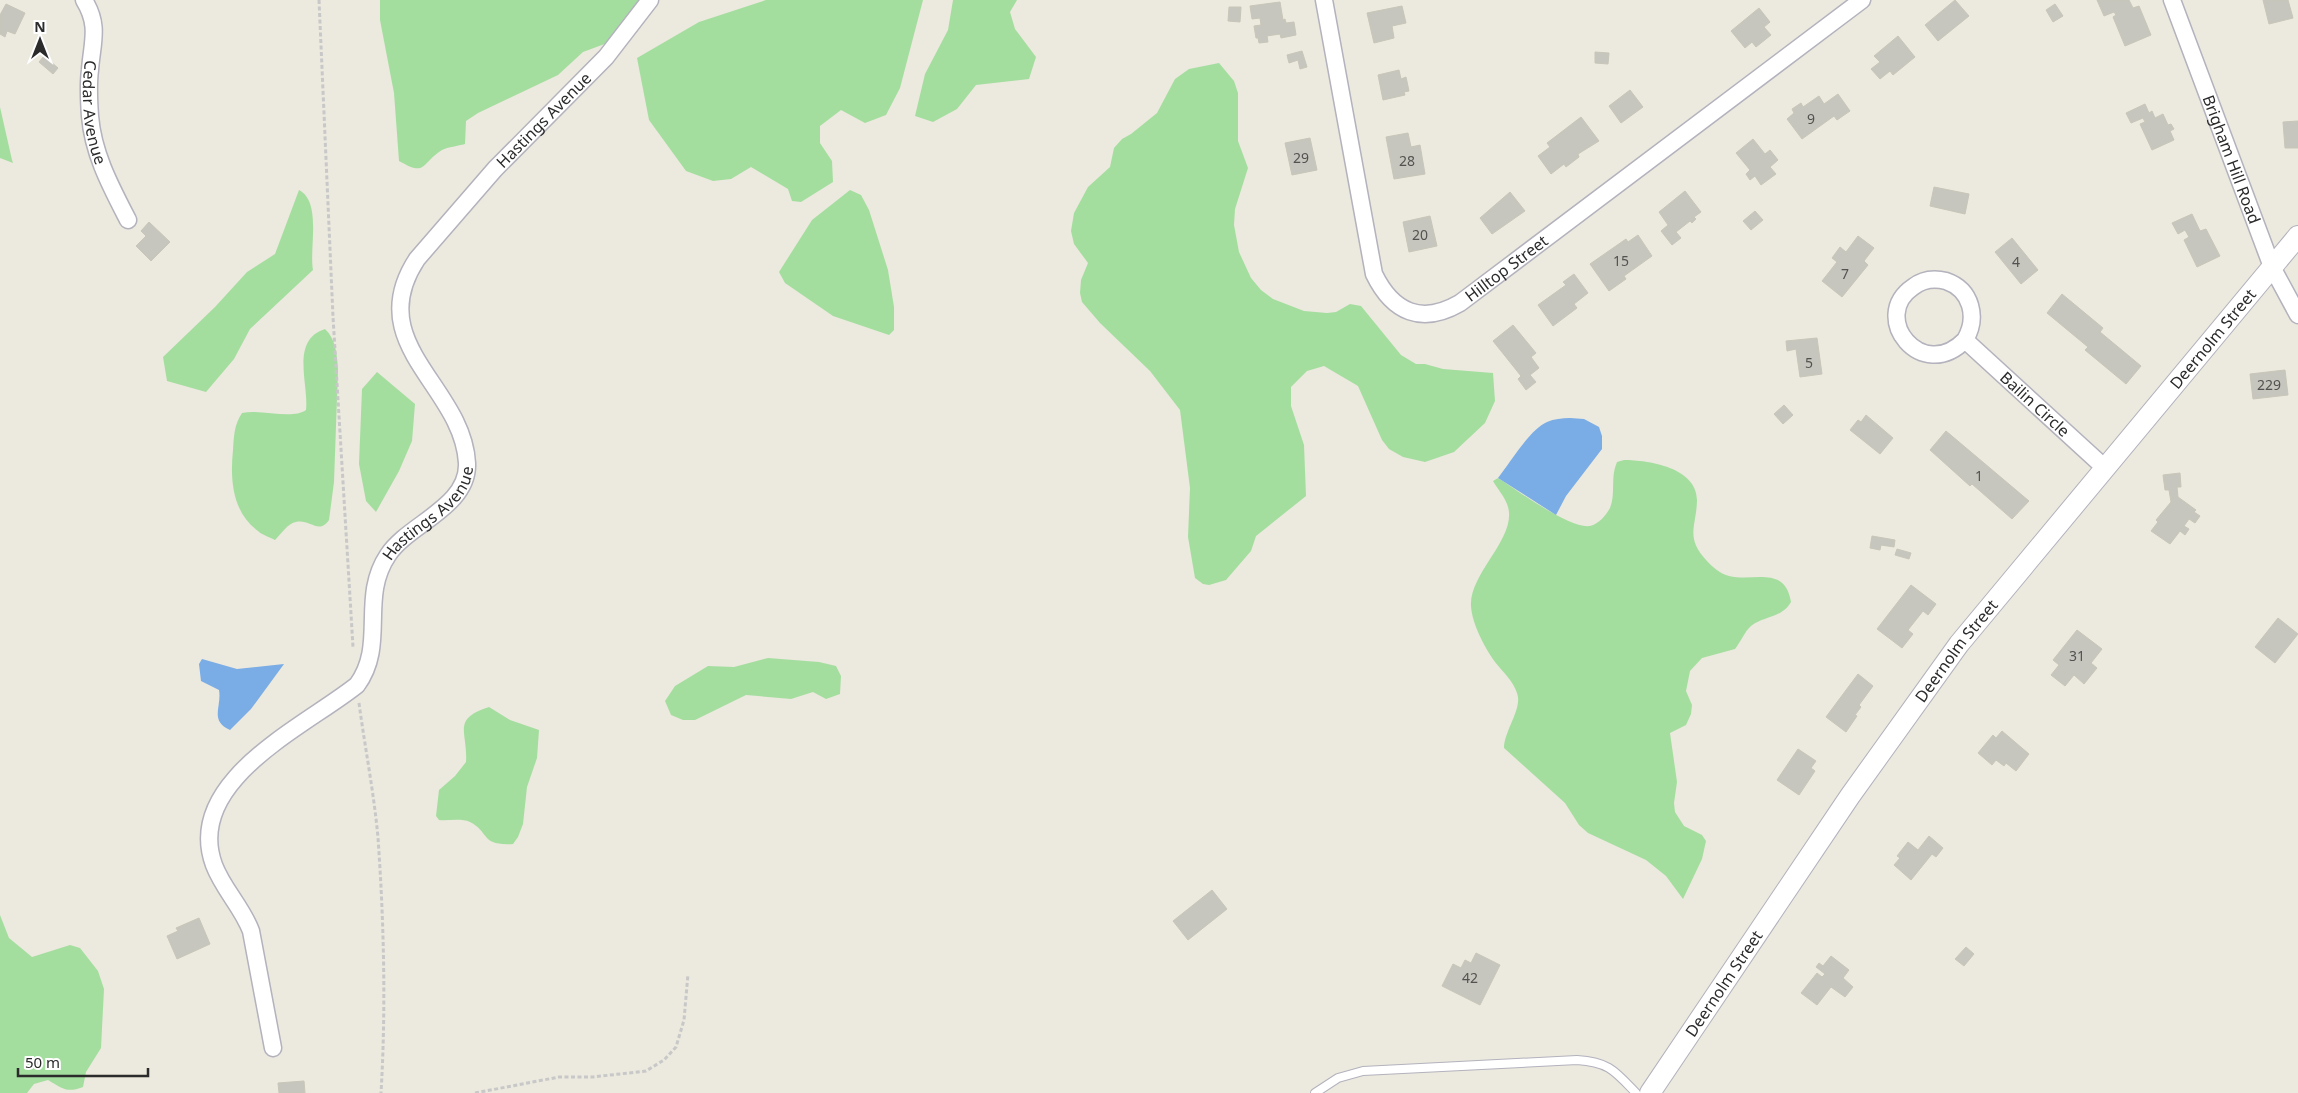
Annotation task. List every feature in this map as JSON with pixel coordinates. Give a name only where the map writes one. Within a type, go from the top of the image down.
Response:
[{"type":"street","name":"Cedar Avenue","points":[[84,0],[92,13],[95,37],[90,70],[90,118],[100,164],[128,220]]},
{"type":"street","name":"Hastings Avenue","points":[[273,1048],[251,931],[246,916],[223,883],[214,865],[209,829],[214,812],[224,794],[251,762],[357,685],[371,657],[373,637],[372,596],[385,560],[401,540],[446,504],[459,490],[467,476],[467,462],[460,433],[449,409],[419,364],[404,332],[400,316],[400,301],[408,272],[416,259],[495,169],[606,57],[650,0]]},
{"type":"street","name":"Hilltop Street","points":[[1324,0],[1374,274],[1386,295],[1394,303],[1406,310],[1419,314],[1433,315],[1460,303],[1862,0]]},
{"type":"street","name":"Brigham Hill Road","points":[[2172,0],[2272,267],[2298,315]]},
{"type":"street","name":"Deernolm Street","points":[[1650,1093],[1850,796],[1959,644],[2298,236]]},
{"type":"street","points":[[1933,279],[1942,280],[1957,287],[1968,300],[1973,316],[1972,325],[1965,340],[1946,354],[1930,355],[1916,350],[1904,340],[1898,326],[1897,310],[1904,295],[1916,284],[1933,279]]},
{"type":"street","name":"Bailin Circle","points":[[1965,340],[2105,468]]},
{"type":"lane","points":[[1315,1093],[1338,1078],[1363,1070],[1577,1060],[1604,1064],[1616,1072],[1636,1093]]},
{"type":"path","points":[[319,0],[333,317],[354,649]]},
{"type":"path","points":[[357,685],[378,838],[383,937],[381,1093]]},
{"type":"path","points":[[474,1093],[560,1077],[593,1077],[646,1071],[664,1060],[676,1047],[684,1020],[688,974]]},
{"type":"green space","points":[[380,0],[642,0],[618,39],[583,52],[558,75],[478,113],[466,121],[465,144],[442,150],[423,167],[414,168],[399,161],[394,93],[380,20]]},
{"type":"green space","points":[[766,0],[923,0],[900,88],[886,115],[865,123],[841,110],[820,126],[820,143],[832,161],[833,182],[801,202],[792,201],[788,189],[751,167],[731,179],[713,181],[686,171],[649,120],[637,58],[699,22]]},
{"type":"green space","points":[[953,0],[1017,0],[1010,12],[1015,29],[1036,57],[1029,79],[976,85],[957,109],[933,122],[915,116],[925,74],[948,30]]},
{"type":"green space","points":[[1219,63],[1234,81],[1238,93],[1238,141],[1248,168],[1235,209],[1234,225],[1239,252],[1251,278],[1261,290],[1273,299],[1304,311],[1327,313],[1336,312],[1350,304],[1361,306],[1401,355],[1416,364],[1425,364],[1443,369],[1493,373],[1495,401],[1485,423],[1454,452],[1425,462],[1403,457],[1389,449],[1382,440],[1358,386],[1324,366],[1307,371],[1291,387],[1291,406],[1304,445],[1306,496],[1256,536],[1251,551],[1226,580],[1209,585],[1203,584],[1195,578],[1188,537],[1190,488],[1180,410],[1150,371],[1100,323],[1082,302],[1080,293],[1081,280],[1088,263],[1074,244],[1071,231],[1074,213],[1088,187],[1110,167],[1114,148],[1122,139],[1157,113],[1175,79],[1189,69]]},
{"type":"green space","points":[[0,107],[12,160],[13,163],[0,158]]},
{"type":"green space","points":[[299,190],[306,196],[312,215],[313,270],[250,329],[234,359],[206,392],[167,381],[163,357],[215,307],[247,272],[275,254]]},
{"type":"green space","points":[[850,190],[861,195],[869,210],[888,270],[894,307],[894,330],[889,335],[833,316],[785,283],[779,272],[812,220]]},
{"type":"green space","points":[[325,329],[334,342],[338,370],[334,482],[329,520],[322,526],[301,522],[293,523],[275,540],[260,532],[249,523],[238,505],[232,472],[236,426],[242,413],[293,414],[306,410],[304,353],[314,335]]},
{"type":"green space","points":[[377,372],[415,404],[412,441],[399,471],[376,512],[366,501],[359,464],[362,389]]},
{"type":"green space","points":[[1624,460],[1658,464],[1670,468],[1690,481],[1695,490],[1697,501],[1693,532],[1700,553],[1711,566],[1723,574],[1775,579],[1782,583],[1788,591],[1791,602],[1778,614],[1751,626],[1735,649],[1702,658],[1690,671],[1686,691],[1692,705],[1691,714],[1686,725],[1670,733],[1677,782],[1674,803],[1675,812],[1684,826],[1702,835],[1706,841],[1702,859],[1683,899],[1666,876],[1646,860],[1588,833],[1579,825],[1565,803],[1504,748],[1507,734],[1518,706],[1517,693],[1487,650],[1476,628],[1471,606],[1478,580],[1507,529],[1509,516],[1507,504],[1493,481],[1498,478],[1557,515],[1581,525],[1590,526],[1599,521],[1610,508],[1613,497],[1615,468],[1617,462]]},
{"type":"green space","points":[[768,658],[819,662],[836,666],[841,676],[840,694],[826,699],[813,692],[791,699],[746,695],[695,720],[683,720],[671,715],[665,701],[675,686],[708,666],[734,667]]},
{"type":"green space","points":[[489,707],[510,720],[539,730],[537,758],[527,787],[523,824],[513,844],[490,841],[481,830],[470,822],[439,820],[436,816],[439,790],[455,776],[466,762],[464,728],[466,722],[470,716]]},
{"type":"green space","points":[[0,915],[9,938],[32,957],[70,945],[80,948],[98,971],[104,989],[101,1048],[86,1072],[83,1087],[69,1090],[48,1080],[34,1084],[27,1093],[0,1093]]},
{"type":"water","points":[[1584,419],[1599,427],[1602,436],[1602,449],[1566,496],[1556,515],[1498,478],[1527,439],[1541,426],[1552,420]]},
{"type":"water","points":[[202,659],[237,669],[284,664],[251,709],[230,730],[220,722],[218,717],[219,690],[201,681],[199,664]]},
{"type":"building","points":[[1955,0],[1969,16],[1938,41],[1925,25]]},
{"type":"building","points":[[2097,0],[2129,0],[2133,8],[2139,6],[2151,35],[2125,46],[2113,17],[2116,15],[2114,12],[2104,16]]},
{"type":"building","points":[[2263,0],[2288,0],[2293,18],[2269,24]]},
{"type":"building","points":[[1280,2],[1283,20],[1285,19],[1286,23],[1294,22],[1296,35],[1281,38],[1280,34],[1267,36],[1268,42],[1259,43],[1254,26],[1261,25],[1260,18],[1252,19],[1250,6]]},
{"type":"building","points":[[6,4],[25,13],[15,34],[7,31],[5,37],[0,34],[0,15]]},
{"type":"building","points":[[2055,4],[2063,16],[2053,22],[2046,10]]},
{"type":"building","points":[[1402,6],[1406,23],[1392,26],[1394,38],[1374,43],[1367,13]]},
{"type":"building","points":[[1229,7],[1241,7],[1240,22],[1228,21]]},
{"type":"building","points":[[1759,8],[1770,22],[1764,27],[1771,35],[1756,47],[1752,42],[1745,48],[1731,31]]},
{"type":"building","points":[[1898,36],[1915,57],[1893,75],[1890,71],[1880,79],[1871,69],[1880,62],[1874,56]]},
{"type":"building","points":[[1302,51],[1307,67],[1300,69],[1298,60],[1289,63],[1287,55]]},
{"type":"building","points":[[1595,52],[1609,53],[1608,64],[1595,63]]},
{"type":"building","points":[[44,56],[58,68],[53,74],[39,62]]},
{"type":"building","points":[[1399,70],[1401,79],[1406,77],[1409,91],[1404,92],[1405,95],[1383,100],[1378,75]]},
{"type":"building","points":[[1630,90],[1643,107],[1621,123],[1609,106]]},
{"type":"building","points":[[1838,94],[1850,111],[1837,120],[1834,116],[1802,139],[1787,119],[1794,113],[1792,109],[1801,103],[1803,107],[1819,96],[1824,104]]},
{"type":"building","points":[[2145,104],[2149,113],[2152,111],[2155,118],[2163,114],[2168,125],[2171,124],[2174,129],[2170,131],[2174,140],[2152,150],[2140,124],[2145,122],[2143,118],[2131,123],[2126,113]]},
{"type":"building","points":[[1581,117],[1599,141],[1578,154],[1579,157],[1566,167],[1564,164],[1551,174],[1538,156],[1550,147],[1547,143]]},
{"type":"building","points":[[2298,121],[2298,148],[2285,148],[2283,122]]},
{"type":"building","points":[[1408,133],[1411,147],[1420,145],[1425,174],[1394,179],[1386,137]]},
{"type":"building","points":[[1310,138],[1317,170],[1292,175],[1285,143]]},
{"type":"building","points":[[1753,139],[1765,154],[1770,150],[1778,160],[1770,167],[1776,174],[1761,185],[1755,176],[1750,180],[1746,174],[1750,170],[1736,153]]},
{"type":"building","points":[[1934,187],[1969,194],[1965,214],[1930,206]]},
{"type":"building","points":[[1685,191],[1701,212],[1694,217],[1696,219],[1692,223],[1690,221],[1676,232],[1681,238],[1672,245],[1661,231],[1668,225],[1659,212]]},
{"type":"building","points":[[1510,192],[1525,211],[1492,234],[1480,218]]},
{"type":"building","points":[[1755,211],[1763,220],[1751,230],[1743,221]]},
{"type":"building","points":[[2192,214],[2200,231],[2206,229],[2220,256],[2197,267],[2184,240],[2189,237],[2185,230],[2178,234],[2172,223]]},
{"type":"building","points":[[1430,216],[1437,246],[1409,252],[1403,222]]},
{"type":"building","points":[[149,222],[170,242],[151,261],[136,246],[146,236],[141,231]]},
{"type":"building","points":[[1638,235],[1652,256],[1624,276],[1626,279],[1609,291],[1590,264],[1626,239],[1628,242]]},
{"type":"building","points":[[1858,236],[1874,248],[1864,261],[1868,265],[1842,297],[1822,281],[1837,262],[1832,258],[1840,247],[1846,252]]},
{"type":"building","points":[[2012,238],[2038,270],[2021,284],[1995,252]]},
{"type":"building","points":[[1574,274],[1588,293],[1574,304],[1577,308],[1553,326],[1538,305],[1566,285],[1563,282]]},
{"type":"building","points":[[2062,294],[2103,328],[2100,332],[2141,366],[2126,384],[2085,350],[2088,347],[2047,313]]},
{"type":"building","points":[[1513,325],[1536,353],[1531,357],[1539,368],[1530,375],[1536,382],[1526,390],[1518,379],[1521,376],[1493,341]]},
{"type":"building","points":[[1817,338],[1822,374],[1800,377],[1796,349],[1787,351],[1786,341]]},
{"type":"building","points":[[2285,370],[2288,395],[2253,399],[2250,374]]},
{"type":"building","points":[[1784,405],[1793,415],[1783,424],[1774,414]]},
{"type":"building","points":[[1866,415],[1893,438],[1880,454],[1850,430],[1858,420],[1861,422]]},
{"type":"building","points":[[1946,431],[2029,501],[2012,519],[1972,484],[1970,486],[1930,450]]},
{"type":"building","points":[[2180,473],[2181,487],[2177,487],[2178,497],[2196,510],[2194,512],[2200,516],[2195,523],[2189,519],[2184,526],[2189,529],[2185,535],[2180,531],[2170,544],[2151,531],[2158,522],[2156,520],[2171,502],[2169,490],[2165,490],[2163,475]]},
{"type":"building","points":[[1872,536],[1895,540],[1894,547],[1881,545],[1880,550],[1870,548]]},
{"type":"building","points":[[1897,549],[1911,553],[1909,559],[1895,555]]},
{"type":"building","points":[[1911,585],[1936,604],[1928,615],[1923,611],[1908,630],[1913,634],[1902,648],[1877,629]]},
{"type":"building","points":[[2278,618],[2298,634],[2275,663],[2255,647]]},
{"type":"building","points":[[2077,630],[2102,649],[2091,663],[2097,668],[2084,684],[2074,675],[2065,686],[2051,675],[2059,665],[2053,660]]},
{"type":"building","points":[[1858,674],[1873,686],[1859,705],[1861,707],[1855,715],[1857,716],[1846,732],[1826,717]]},
{"type":"building","points":[[2002,731],[2029,754],[2016,771],[2006,763],[2004,766],[1996,760],[1992,765],[1978,753],[1993,735],[1996,738]]},
{"type":"building","points":[[1798,749],[1816,761],[1811,768],[1815,771],[1799,795],[1777,780]]},
{"type":"building","points":[[1929,836],[1943,848],[1936,857],[1932,854],[1911,880],[1894,865],[1900,858],[1897,856],[1908,842],[1918,850]]},
{"type":"building","points":[[1212,890],[1227,909],[1188,940],[1173,921]]},
{"type":"building","points":[[199,918],[210,944],[177,959],[167,936],[178,931],[176,928]]},
{"type":"building","points":[[1966,947],[1974,954],[1964,966],[1955,959]]},
{"type":"building","points":[[1476,953],[1500,965],[1480,1005],[1442,986],[1453,964],[1461,968],[1465,960],[1471,963]]},
{"type":"building","points":[[1831,956],[1849,970],[1843,978],[1853,987],[1845,997],[1831,987],[1817,1005],[1801,993],[1817,973],[1822,977],[1825,974],[1816,967],[1819,963],[1823,966]]},
{"type":"building","points":[[304,1081],[305,1093],[279,1093],[278,1083]]}]
